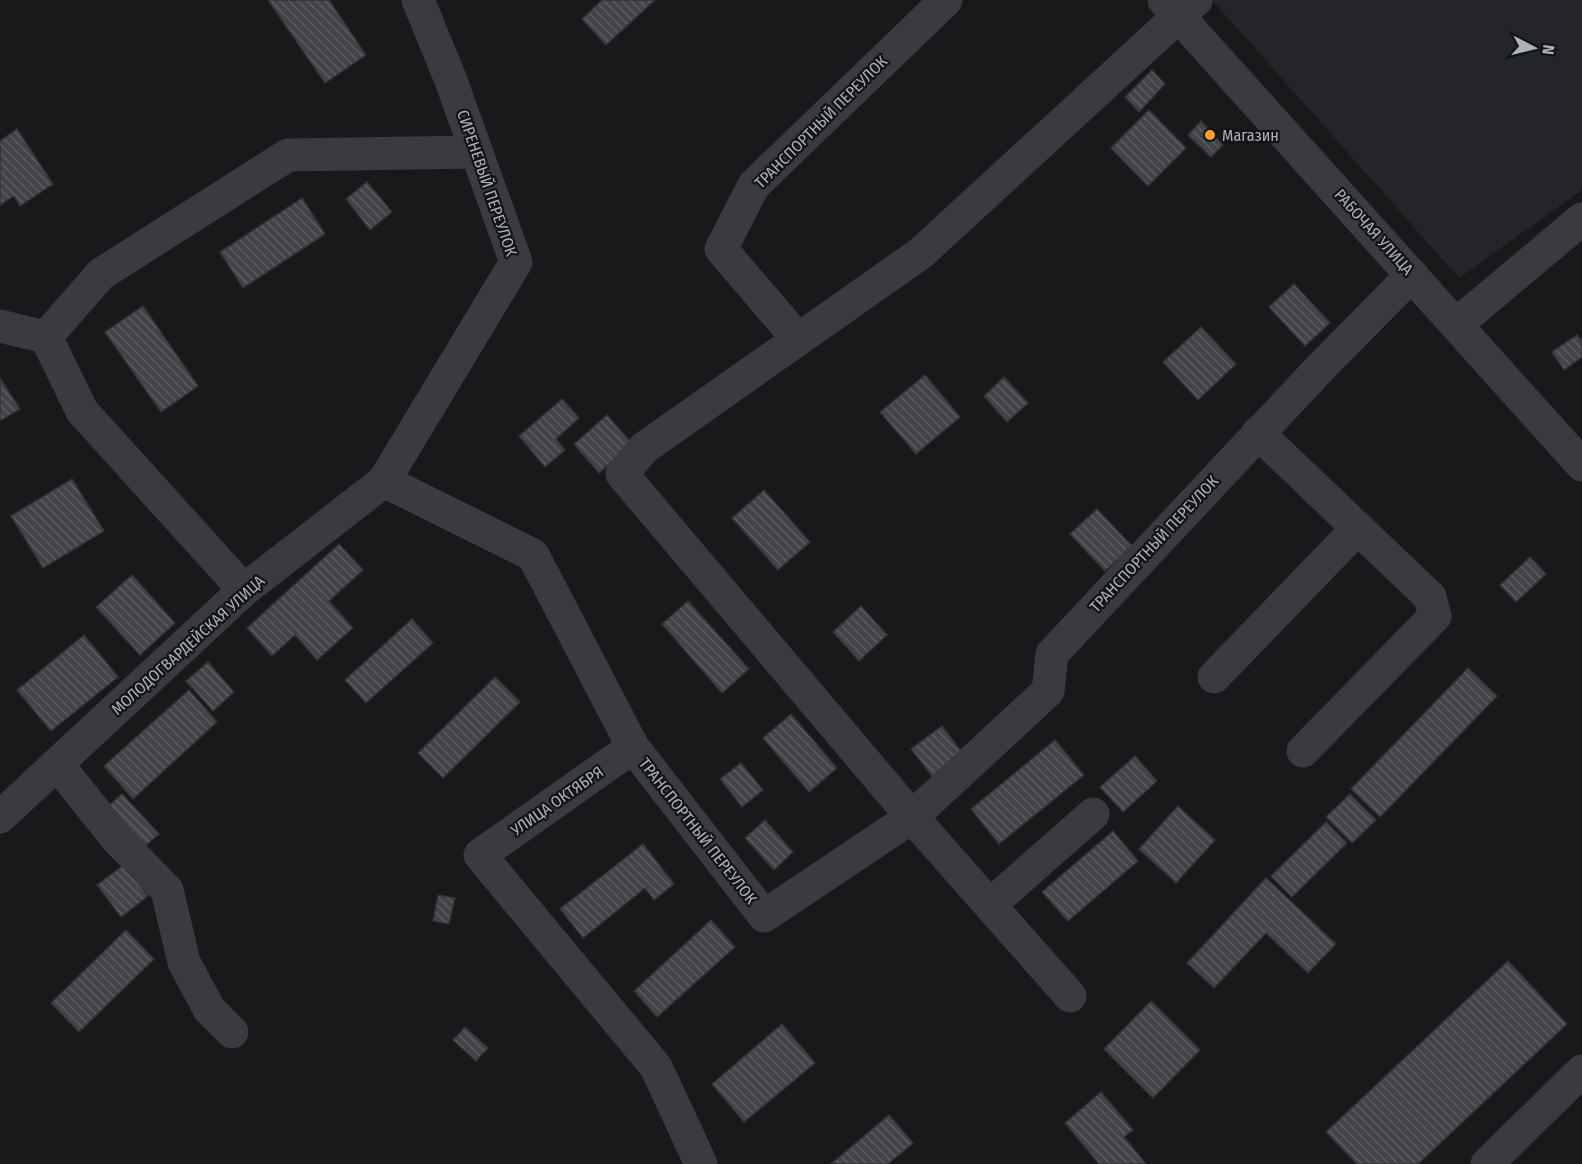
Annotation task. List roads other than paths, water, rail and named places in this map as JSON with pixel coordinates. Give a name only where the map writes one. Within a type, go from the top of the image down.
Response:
[{"type":"street","name":"СИРЕНЕВЫЙ ПЕРЕУЛОК","points":[[384,482],[516,262],[418,0]]},
{"type":"street","name":"ТРАНСПОРТНЫЙ ПЕРЕУЛОК","points":[[798,339],[721,249],[754,185],[946,0]]},
{"type":"street","points":[[1070,996],[912,817],[622,474],[644,448],[921,253],[1180,5]]},
{"type":"street","name":"РАБОЧАЯ УЛИЦА","points":[[1180,5],[1412,275],[1582,465]]},
{"type":"street","points":[[46,337],[101,274],[288,155],[476,152]]},
{"type":"street","points":[[1457,324],[1582,219]]},
{"type":"street","name":"ТРАНСПОРТНЫЙ ПЕРЕУЛОК","points":[[633,747],[764,916],[912,817],[1048,691],[1052,654],[1258,433],[1412,275]]},
{"type":"street","points":[[0,326],[46,337]]},
{"type":"street","points":[[46,337],[82,411],[244,590]]},
{"type":"street","points":[[1258,433],[1430,597],[1435,616],[1303,751]]},
{"type":"street","points":[[384,482],[533,555],[633,747]]},
{"type":"street","name":"МОЛОДОГВАРДЕЙСКАЯ УЛИЦА","points":[[0,818],[244,590],[384,482]]},
{"type":"street","points":[[1214,676],[1358,528]]},
{"type":"street","name":"УЛИЦА ОКТЯБРЯ","points":[[633,747],[480,855],[656,1067],[701,1164]]},
{"type":"street","points":[[57,764],[117,839],[167,890],[184,962],[209,1009],[232,1032]]},
{"type":"street","points":[[990,905],[1092,814]]},
{"type":"street","points":[[1487,1164],[1582,1071]]},
{"type":"place","name":"Магазин","points":[[1210,135]]}]
